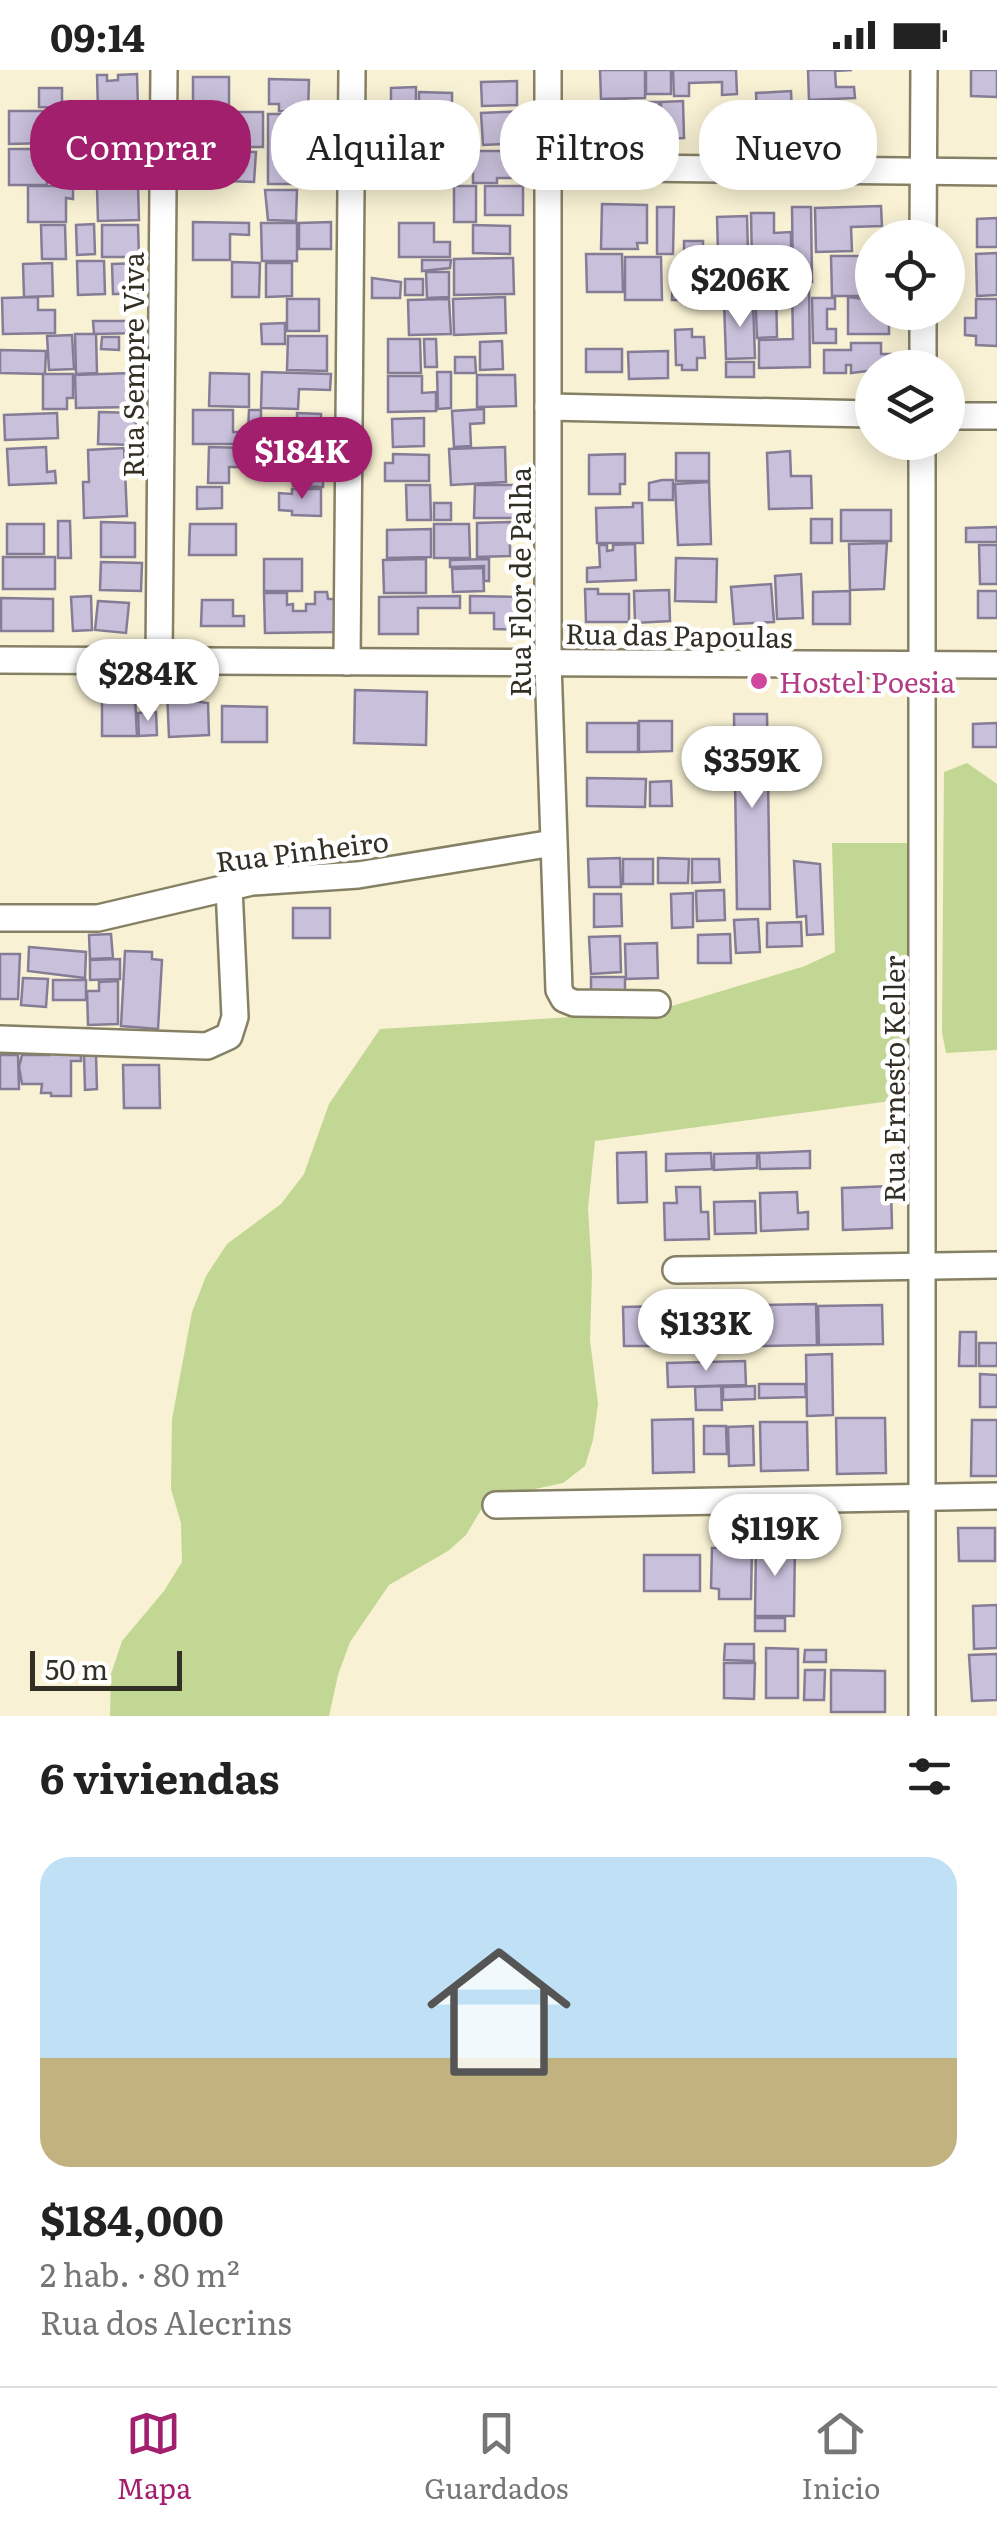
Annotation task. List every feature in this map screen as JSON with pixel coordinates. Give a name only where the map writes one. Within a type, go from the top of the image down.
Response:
[{"type":"street","name":"Rua Sempre Viva","points":[[160,660],[164,70]]},
{"type":"street","points":[[348,662],[352,70]]},
{"type":"street","name":"Rua Flor de Palha","points":[[548,70],[548,100]]},
{"type":"street","points":[[924,70],[924,220]]},
{"type":"street","points":[[679,168],[997,172]]},
{"type":"street","name":"Rua Flor de Palha","points":[[547,190],[548,662],[559,990],[564,999],[574,1004],[658,1004]]},
{"type":"street","points":[[548,407],[855,414]]},
{"type":"street","points":[[965,416],[997,416]]},
{"type":"street","name":"Rua Ernesto Keller","points":[[922,460],[922,1716]]},
{"type":"street","name":"Rua das Papoulas","points":[[0,660],[997,665]]},
{"type":"street","name":"Rua Pinheiro","points":[[0,918],[98,918],[228,888],[301,876],[358,875],[553,843]]},
{"type":"street","points":[[0,1039],[207,1046],[229,1036],[235,1017],[228,888]]},
{"type":"street","points":[[676,1270],[997,1265]]},
{"type":"street","points":[[496,1505],[922,1494],[997,1496]]},
{"type":"green space","points":[[967,763],[997,784],[997,1050],[946,1053],[942,1032],[944,772]]},
{"type":"green space","points":[[832,843],[909,843],[910,1016],[905,1099],[595,1141],[588,1208],[590,1340],[598,1404],[585,1466],[563,1483],[502,1496],[481,1510],[466,1535],[448,1551],[389,1585],[350,1642],[329,1716],[110,1716],[111,1674],[122,1641],[164,1591],[182,1562],[181,1523],[171,1489],[172,1419],[192,1312],[206,1276],[227,1244],[281,1204],[304,1174],[329,1104],[380,1029],[652,1012],[805,966],[835,952]]},
{"type":"building","points":[[600,70],[645,70],[645,98],[601,99]]},
{"type":"building","points":[[646,70],[671,70],[671,94],[646,94]]},
{"type":"building","points":[[673,70],[736,70],[737,94],[722,95],[722,82],[689,83],[689,96],[674,96]]},
{"type":"building","points":[[808,70],[852,70],[835,71],[836,87],[854,87],[855,98],[809,100]]},
{"type":"building","points":[[971,70],[997,70],[997,97],[971,96]]},
{"type":"building","points":[[137,74],[138,100],[98,100],[97,75],[107,75],[107,81],[118,80],[118,75]]},
{"type":"building","points":[[193,77],[229,77],[229,100],[193,100]]},
{"type":"building","points":[[269,79],[309,80],[308,100],[271,100],[269,104]]},
{"type":"building","points":[[517,81],[517,100],[482,106],[481,82]]},
{"type":"building","points":[[416,87],[416,100],[391,100],[391,88]]},
{"type":"building","points":[[39,88],[62,88],[62,100],[39,100]]},
{"type":"building","points":[[791,91],[791,100],[756,100],[756,93]]},
{"type":"building","points":[[419,92],[452,93],[452,100],[419,100]]},
{"type":"building","points":[[679,101],[683,101],[684,138],[679,138]]},
{"type":"building","points":[[9,111],[30,111],[30,143],[9,144]]},
{"type":"building","points":[[251,112],[263,112],[263,147],[251,147]]},
{"type":"building","points":[[500,112],[500,144],[483,145],[481,113]]},
{"type":"building","points":[[268,114],[271,114],[271,184]]},
{"type":"building","points":[[9,149],[30,149],[30,185],[9,185]]},
{"type":"building","points":[[480,151],[500,151],[497,183],[480,183]]},
{"type":"building","points":[[251,152],[256,152],[251,182]]},
{"type":"building","points":[[28,186],[30,190],[73,190],[73,199],[66,198],[66,222],[28,222]]},
{"type":"building","points":[[485,186],[523,190],[523,215],[485,215]]},
{"type":"building","points":[[97,190],[138,190],[139,220],[98,221]]},
{"type":"building","points":[[265,190],[297,190],[296,221],[268,220]]},
{"type":"building","points":[[454,190],[476,190],[476,222],[454,222]]},
{"type":"building","points":[[602,204],[647,205],[647,243],[637,243],[638,249],[601,249]]},
{"type":"building","points":[[881,206],[882,220],[855,220],[855,227],[851,227],[852,251],[816,252],[815,208]]},
{"type":"building","points":[[657,207],[674,207],[673,254],[657,254]]},
{"type":"building","points":[[792,207],[811,207],[812,282],[793,282]]},
{"type":"building","points":[[751,213],[774,213],[774,233],[791,232],[791,264],[752,264]]},
{"type":"building","points":[[747,216],[748,253],[718,253],[717,217]]},
{"type":"building","points":[[997,218],[997,247],[977,247],[977,219]]},
{"type":"building","points":[[193,222],[249,223],[249,235],[230,234],[230,260],[193,260]]},
{"type":"building","points":[[331,222],[331,249],[299,249],[299,223]]},
{"type":"building","points":[[261,223],[297,223],[297,261],[262,261]]},
{"type":"building","points":[[399,223],[434,223],[434,242],[450,242],[450,257],[399,257]]},
{"type":"building","points":[[94,224],[95,254],[77,255],[76,225]]},
{"type":"building","points":[[41,225],[65,225],[66,259],[42,259]]},
{"type":"building","points":[[102,225],[138,225],[139,257],[102,257]]},
{"type":"building","points":[[473,225],[510,226],[510,254],[473,253]]},
{"type":"building","points":[[684,241],[703,241],[703,269],[710,268],[710,300],[672,300],[673,268],[684,268]]},
{"type":"building","points":[[997,253],[997,295],[977,296],[976,254]]},
{"type":"building","points":[[586,254],[622,254],[623,292],[587,292]]},
{"type":"building","points":[[831,256],[855,256],[855,296],[832,296]]},
{"type":"building","points":[[625,257],[661,257],[662,300],[625,300]]},
{"type":"building","points":[[513,258],[514,294],[454,295],[454,259]]},
{"type":"building","points":[[422,260],[451,260],[450,268],[422,271]]},
{"type":"building","points":[[77,261],[104,261],[105,294],[78,295]]},
{"type":"building","points":[[232,262],[260,263],[259,297],[232,297]]},
{"type":"building","points":[[52,263],[53,296],[24,297],[23,264]]},
{"type":"building","points":[[138,263],[138,294],[113,294],[112,264]]},
{"type":"building","points":[[266,263],[292,263],[292,296],[266,297]]},
{"type":"building","points":[[783,266],[783,283],[755,285],[755,268]]},
{"type":"building","points":[[426,272],[449,272],[449,297],[427,298]]},
{"type":"building","points":[[372,278],[401,282],[400,298],[372,298]]},
{"type":"building","points":[[405,279],[423,279],[423,295],[405,295]]},
{"type":"building","points":[[809,285],[810,367],[759,368],[759,340],[793,339],[792,286]]},
{"type":"building","points":[[755,286],[776,286],[777,337],[757,338]]},
{"type":"building","points":[[38,297],[38,310],[55,310],[55,333],[3,334],[2,298]]},
{"type":"building","points":[[505,297],[506,333],[454,335],[453,299]]},
{"type":"building","points":[[848,297],[855,298],[855,330],[889,330],[889,334],[848,334]]},
{"type":"building","points":[[812,298],[835,298],[835,309],[827,309],[827,329],[836,329],[836,343],[813,343]]},
{"type":"building","points":[[287,299],[319,299],[319,331],[287,331]]},
{"type":"building","points":[[449,299],[451,334],[409,335],[408,300]]},
{"type":"building","points":[[976,299],[997,299],[997,346],[976,345],[976,336],[965,335],[965,318],[976,318]]},
{"type":"building","points":[[753,301],[755,358],[726,359],[724,302]]},
{"type":"building","points":[[93,321],[140,321],[140,333],[94,334]]},
{"type":"building","points":[[285,323],[285,344],[262,344],[261,324]]},
{"type":"building","points":[[692,329],[692,337],[704,337],[705,358],[697,358],[697,370],[682,370],[682,365],[676,365],[675,330]]},
{"type":"building","points":[[75,334],[96,334],[97,373],[76,374]]},
{"type":"building","points":[[72,335],[74,369],[49,370],[47,336]]},
{"type":"building","points":[[288,336],[327,336],[327,371],[287,370]]},
{"type":"building","points":[[102,337],[119,337],[119,350],[101,349]]},
{"type":"building","points":[[388,339],[420,339],[421,373],[388,373]]},
{"type":"building","points":[[424,339],[436,339],[437,367],[425,367]]},
{"type":"building","points":[[502,341],[503,369],[480,370],[480,342]]},
{"type":"building","points":[[851,343],[881,343],[881,350],[855,350],[855,373],[851,373],[851,365],[846,365],[846,373],[824,373],[824,350],[851,350]]},
{"type":"building","points":[[586,349],[622,349],[622,372],[586,372]]},
{"type":"building","points":[[0,350],[46,351],[45,374],[0,373]]},
{"type":"building","points":[[668,351],[668,378],[629,379],[628,352]]},
{"type":"building","points":[[455,357],[475,357],[476,373],[455,373]]},
{"type":"building","points":[[726,362],[754,362],[754,377],[726,377]]},
{"type":"building","points":[[262,372],[331,374],[330,390],[299,389],[298,409],[261,408]]},
{"type":"building","points":[[437,372],[451,372],[451,408],[438,409]]},
{"type":"building","points":[[130,373],[131,407],[76,408],[75,375]]},
{"type":"building","points":[[210,373],[249,374],[249,407],[209,406]]},
{"type":"building","points":[[43,374],[73,374],[73,398],[67,398],[67,409],[43,409]]},
{"type":"building","points":[[477,375],[515,375],[516,406],[477,407]]},
{"type":"building","points":[[388,376],[422,376],[422,393],[436,392],[436,411],[388,412]]},
{"type":"building","points":[[484,409],[484,423],[470,424],[471,446],[454,447],[452,411]]},
{"type":"building","points":[[193,410],[233,410],[233,432],[248,432],[249,410],[261,410],[261,444],[193,444]]},
{"type":"building","points":[[99,412],[136,413],[135,445],[98,444]]},
{"type":"building","points":[[57,413],[58,438],[5,440],[4,415]]},
{"type":"building","points":[[297,413],[321,414],[320,446],[286,445],[286,426],[297,426]]},
{"type":"building","points":[[424,418],[424,446],[393,447],[392,419]]},
{"type":"building","points":[[46,447],[47,472],[55,471],[56,483],[9,485],[7,449]]},
{"type":"building","points":[[209,447],[248,448],[248,467],[229,467],[229,483],[208,483]]},
{"type":"building","points":[[505,447],[506,482],[451,485],[449,449]]},
{"type":"building","points":[[124,448],[127,516],[84,518],[83,482],[89,482],[88,450]]},
{"type":"building","points":[[790,451],[791,476],[811,476],[812,508],[769,509],[767,453]]},
{"type":"building","points":[[676,453],[709,453],[709,481],[676,481]]},
{"type":"building","points":[[393,454],[429,455],[429,481],[385,481],[385,463],[393,463]]},
{"type":"building","points":[[625,454],[625,484],[620,484],[620,494],[589,494],[589,455]]},
{"type":"building","points":[[294,471],[323,472],[323,487],[293,486]]},
{"type":"building","points":[[673,480],[673,500],[649,500],[649,483]]},
{"type":"building","points":[[709,482],[711,544],[678,545],[675,484]]},
{"type":"building","points":[[406,485],[430,485],[431,520],[407,520]]},
{"type":"building","points":[[475,485],[515,485],[514,518],[474,518]]},
{"type":"building","points":[[197,487],[222,487],[222,508],[197,509]]},
{"type":"building","points":[[292,489],[321,489],[321,516],[292,515],[292,511],[279,510],[279,493],[292,494]]},
{"type":"building","points":[[434,503],[451,503],[451,520],[434,520]]},
{"type":"building","points":[[633,503],[642,503],[643,543],[597,543],[596,508],[633,507]]},
{"type":"building","points":[[841,510],[891,510],[891,541],[841,541]]},
{"type":"building","points":[[811,519],[832,519],[832,543],[811,543]]},
{"type":"building","points":[[58,521],[70,521],[71,558],[58,558]]},
{"type":"building","points":[[101,522],[135,523],[135,557],[101,557]]},
{"type":"building","points":[[510,522],[510,556],[477,557],[477,523]]},
{"type":"building","points":[[7,524],[44,524],[44,554],[7,554]]},
{"type":"building","points":[[190,524],[236,524],[236,555],[189,555]]},
{"type":"building","points":[[434,524],[469,524],[470,558],[434,558]]},
{"type":"building","points":[[997,527],[997,542],[966,542],[966,528]]},
{"type":"building","points":[[431,529],[431,557],[387,558],[387,530]]},
{"type":"building","points":[[887,543],[884,589],[850,590],[849,544]]},
{"type":"building","points":[[635,544],[636,580],[587,582],[587,568],[600,567],[599,545],[607,545],[607,551],[613,550],[613,545]]},
{"type":"building","points":[[979,545],[997,545],[997,584],[980,584]]},
{"type":"building","points":[[3,557],[55,557],[55,589],[3,589]]},
{"type":"building","points":[[676,558],[717,559],[716,602],[675,601]]},
{"type":"building","points":[[264,559],[302,559],[302,591],[264,591]]},
{"type":"building","points":[[426,559],[426,593],[384,593],[383,560]]},
{"type":"building","points":[[489,559],[489,581],[484,581],[484,566],[450,567],[450,560]]},
{"type":"building","points":[[101,562],[142,563],[141,591],[100,590]]},
{"type":"building","points":[[483,568],[484,591],[453,592],[452,569]]},
{"type":"building","points":[[801,574],[803,618],[777,619],[775,576]]},
{"type":"building","points":[[771,584],[774,622],[734,624],[731,587]]},
{"type":"building","points":[[585,589],[598,589],[598,594],[629,594],[629,622],[586,622]]},
{"type":"building","points":[[669,590],[670,621],[635,623],[634,591]]},
{"type":"building","points":[[850,591],[850,624],[813,624],[813,592]]},
{"type":"building","points":[[978,591],[997,591],[997,618],[978,618]]},
{"type":"building","points":[[315,592],[327,592],[328,599],[336,599],[336,632],[265,633],[264,593],[287,593],[287,605],[293,604],[293,611],[306,611],[306,604],[315,604]]},
{"type":"building","points":[[91,596],[92,630],[73,631],[71,597]]},
{"type":"building","points":[[460,596],[460,608],[418,608],[418,634],[379,634],[379,597]]},
{"type":"building","points":[[470,596],[522,597],[522,630],[494,629],[494,613],[470,613]]},
{"type":"building","points":[[1,598],[53,599],[53,631],[1,631]]},
{"type":"building","points":[[202,600],[233,600],[233,616],[244,616],[244,626],[201,626]]},
{"type":"building","points":[[98,601],[129,603],[126,633],[95,630]]},
{"type":"building","points":[[355,690],[427,692],[426,745],[354,743]]},
{"type":"building","points":[[177,691],[177,699],[208,703],[209,735],[169,737],[167,692]]},
{"type":"building","points":[[102,692],[135,697],[137,736],[102,736]]},
{"type":"building","points":[[222,706],[267,707],[267,742],[222,742]]},
{"type":"building","points":[[156,712],[157,735],[139,736],[138,713]]},
{"type":"building","points":[[734,714],[767,714],[770,909],[737,909]]},
{"type":"building","points":[[639,721],[672,721],[672,751],[639,752]]},
{"type":"building","points":[[587,723],[638,723],[638,752],[587,752]]},
{"type":"building","points":[[997,723],[997,747],[973,747],[973,724]]},
{"type":"building","points":[[587,778],[646,779],[645,807],[587,806]]},
{"type":"building","points":[[671,781],[672,806],[650,806],[650,782]]},
{"type":"building","points":[[620,858],[621,887],[589,887],[588,859]]},
{"type":"building","points":[[658,858],[689,859],[688,883],[658,883]]},
{"type":"building","points":[[623,859],[653,859],[653,884],[623,884]]},
{"type":"building","points":[[692,859],[719,859],[720,882],[692,883]]},
{"type":"building","points":[[794,861],[820,864],[823,934],[807,935],[806,916],[797,917]]},
{"type":"building","points":[[724,890],[725,920],[697,921],[696,891]]},
{"type":"building","points":[[693,893],[693,927],[672,928],[671,894]]},
{"type":"building","points":[[594,894],[621,894],[622,926],[594,927]]},
{"type":"building","points":[[293,908],[330,908],[330,938],[293,938]]},
{"type":"building","points":[[758,919],[760,952],[736,953],[734,920]]},
{"type":"building","points":[[801,922],[802,946],[767,947],[767,923]]},
{"type":"building","points":[[111,934],[113,958],[90,959],[89,935]]},
{"type":"building","points":[[730,934],[731,963],[698,963],[698,935]]},
{"type":"building","points":[[620,936],[621,972],[591,974],[589,937]]},
{"type":"building","points":[[657,943],[658,978],[626,979],[625,944]]},
{"type":"building","points":[[29,947],[86,952],[85,978],[28,971]]},
{"type":"building","points":[[125,951],[152,952],[152,959],[162,960],[158,1029],[121,1026]]},
{"type":"building","points":[[0,954],[20,954],[18,999],[0,999]]},
{"type":"building","points":[[120,959],[120,979],[90,980],[90,960]]},
{"type":"building","points":[[591,977],[625,977],[625,992],[591,992]]},
{"type":"building","points":[[23,978],[48,979],[46,1007],[21,1005]]},
{"type":"building","points":[[53,980],[86,980],[86,1000],[53,1000]]},
{"type":"building","points":[[118,981],[118,1024],[88,1025],[87,991],[99,991],[99,982]]},
{"type":"building","points":[[49,1047],[81,1047],[81,1061],[71,1061],[71,1096],[41,1093],[42,1084],[22,1084],[22,1055],[49,1055]]},
{"type":"building","points":[[0,1055],[18,1055],[19,1089],[0,1089]]},
{"type":"building","points":[[84,1055],[96,1055],[97,1089],[85,1090]]},
{"type":"building","points":[[123,1065],[159,1065],[160,1108],[124,1108]]},
{"type":"building","points":[[810,1151],[810,1168],[760,1169],[759,1153]]},
{"type":"building","points":[[646,1152],[647,1202],[618,1203],[617,1153]]},
{"type":"building","points":[[711,1153],[712,1169],[666,1171],[666,1154]]},
{"type":"building","points":[[757,1153],[757,1168],[714,1170],[714,1154]]},
{"type":"building","points":[[891,1186],[892,1228],[843,1230],[842,1188]]},
{"type":"building","points":[[676,1187],[700,1187],[701,1212],[708,1212],[709,1239],[665,1240],[664,1203],[677,1203]]},
{"type":"building","points":[[797,1192],[798,1213],[808,1212],[808,1229],[761,1231],[760,1193]]},
{"type":"building","points":[[755,1201],[756,1233],[715,1234],[714,1202]]},
{"type":"building","points":[[816,1304],[817,1345],[756,1346],[755,1305]]},
{"type":"building","points":[[882,1305],[883,1344],[819,1345],[818,1306]]},
{"type":"building","points":[[664,1306],[664,1346],[624,1346],[623,1307]]},
{"type":"building","points":[[960,1332],[976,1332],[976,1366],[959,1366]]},
{"type":"building","points":[[979,1343],[997,1343],[997,1366],[979,1366]]},
{"type":"building","points":[[832,1354],[833,1415],[807,1416],[806,1355]]},
{"type":"building","points":[[745,1361],[746,1385],[668,1387],[667,1363]]},
{"type":"building","points":[[980,1374],[997,1375],[997,1407],[980,1407]]},
{"type":"building","points":[[759,1384],[805,1384],[806,1397],[759,1398]]},
{"type":"building","points":[[721,1386],[722,1410],[696,1410],[695,1387]]},
{"type":"building","points":[[755,1386],[755,1399],[723,1400],[723,1387]]},
{"type":"building","points":[[836,1418],[885,1418],[886,1473],[837,1474]]},
{"type":"building","points":[[693,1419],[694,1472],[653,1473],[652,1420]]},
{"type":"building","points":[[972,1420],[997,1420],[997,1476],[971,1476]]},
{"type":"building","points":[[760,1422],[807,1422],[808,1470],[761,1471]]},
{"type":"building","points":[[704,1426],[726,1426],[727,1454],[704,1454]]},
{"type":"building","points":[[753,1426],[754,1465],[729,1466],[728,1427]]},
{"type":"building","points":[[958,1528],[995,1528],[995,1561],[959,1561]]},
{"type":"building","points":[[756,1542],[795,1542],[794,1616],[755,1616]]},
{"type":"building","points":[[712,1548],[752,1548],[751,1599],[719,1599],[719,1589],[711,1588]]},
{"type":"building","points":[[644,1555],[700,1555],[700,1591],[644,1591]]},
{"type":"building","points":[[997,1605],[997,1648],[974,1649],[973,1606]]},
{"type":"building","points":[[755,1618],[785,1618],[785,1631],[755,1631]]},
{"type":"building","points":[[725,1644],[754,1644],[754,1661],[724,1660]]},
{"type":"building","points":[[766,1648],[798,1649],[798,1698],[766,1698]]},
{"type":"building","points":[[805,1650],[826,1650],[826,1662],[804,1662]]},
{"type":"building","points":[[997,1654],[997,1700],[972,1701],[969,1655]]},
{"type":"building","points":[[724,1663],[755,1663],[754,1699],[724,1698]]},
{"type":"building","points":[[805,1670],[825,1670],[824,1700],[804,1700]]},
{"type":"building","points":[[831,1670],[885,1671],[885,1712],[831,1712]]},
{"type":"place","name":"Hostel Poesia","points":[[759,681]]}]
